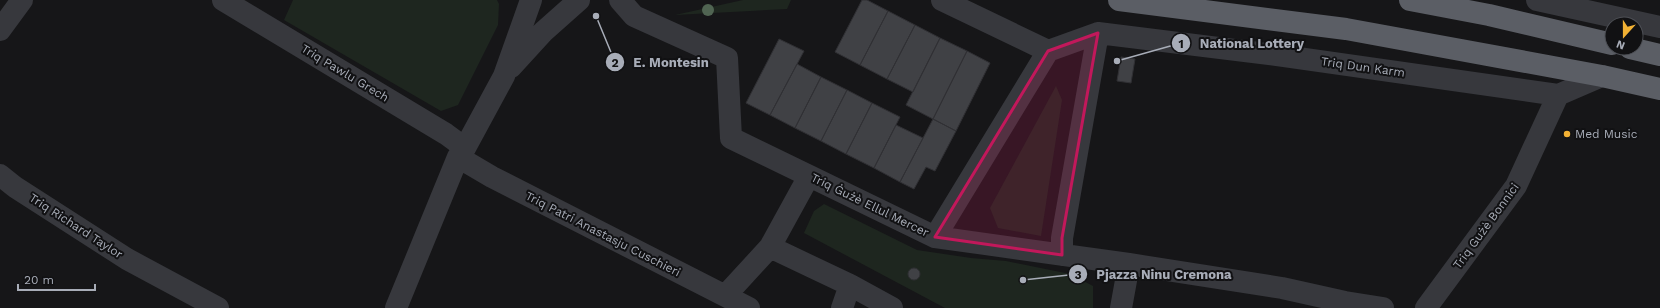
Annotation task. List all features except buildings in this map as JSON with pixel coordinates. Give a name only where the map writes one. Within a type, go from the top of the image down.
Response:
[{"type":"highway","points":[[1119,0],[1346,29],[1602,76],[1660,89]]},
{"type":"highway","points":[[1410,0],[1489,15],[1604,42]]},
{"type":"highway","points":[[1644,51],[1660,55]]},
{"type":"street","points":[[0,30],[22,0]]},
{"type":"street","name":"Triq Pawlu Grech","points":[[224,0],[446,134],[461,153]]},
{"type":"street","points":[[396,308],[461,153],[504,76],[531,0]]},
{"type":"street","points":[[504,76],[543,32],[580,0]]},
{"type":"street","name":"Triq Ġużè Ellul Mercer","points":[[620,0],[634,16],[727,58],[731,138],[935,237],[1129,264],[1282,288],[1345,302],[1382,308]]},
{"type":"street","points":[[935,237],[1048,51],[942,0]]},
{"type":"street","points":[[1537,0],[1660,27]]},
{"type":"street","points":[[1062,255],[1062,238],[1098,32]]},
{"type":"street","name":"Triq Dun Karm","points":[[1048,51],[1098,32],[1284,56],[1558,95]]},
{"type":"street","points":[[1558,95],[1602,76]]},
{"type":"street","name":"Triq Gużè Bonnici","points":[[1426,308],[1516,186],[1558,95]]},
{"type":"street","name":"Triq Patri Anastasju Cuschieri","points":[[461,153],[492,177],[749,308]]},
{"type":"street","name":"Triq Richard Taylor","points":[[0,175],[15,187],[127,259],[218,308]]},
{"type":"street","points":[[725,296],[770,247],[809,176]]},
{"type":"street","points":[[770,247],[850,285],[892,308]]},
{"type":"street","points":[[1121,308],[1129,264]]},
{"type":"street","points":[[842,308],[850,285]]},
{"type":"highlighted area","points":[[1098,33],[1062,238],[1062,255],[935,237],[1048,51]]},
{"type":"shaded area","points":[[293,0],[497,0],[499,4],[498,25],[458,105],[441,111],[284,20]]},
{"type":"shaded area","points":[[743,0],[791,0],[787,9],[675,15]]},
{"type":"shaded area","points":[[1056,86],[1062,100],[1041,236],[998,228],[990,208]]},
{"type":"shaded area","points":[[824,204],[917,250],[971,258],[1006,261],[1070,274],[1093,286],[1093,308],[945,308],[804,233],[814,211]]},
{"type":"place","name":"E. Montesin","points":[[596,16]]},
{"type":"place","name":"National Lottery","points":[[1117,61]]},
{"type":"place","name":"Med Music","points":[[1567,134]]},
{"type":"place","name":"Pjazza Ninu Cremona","points":[[1023,280]]}]
